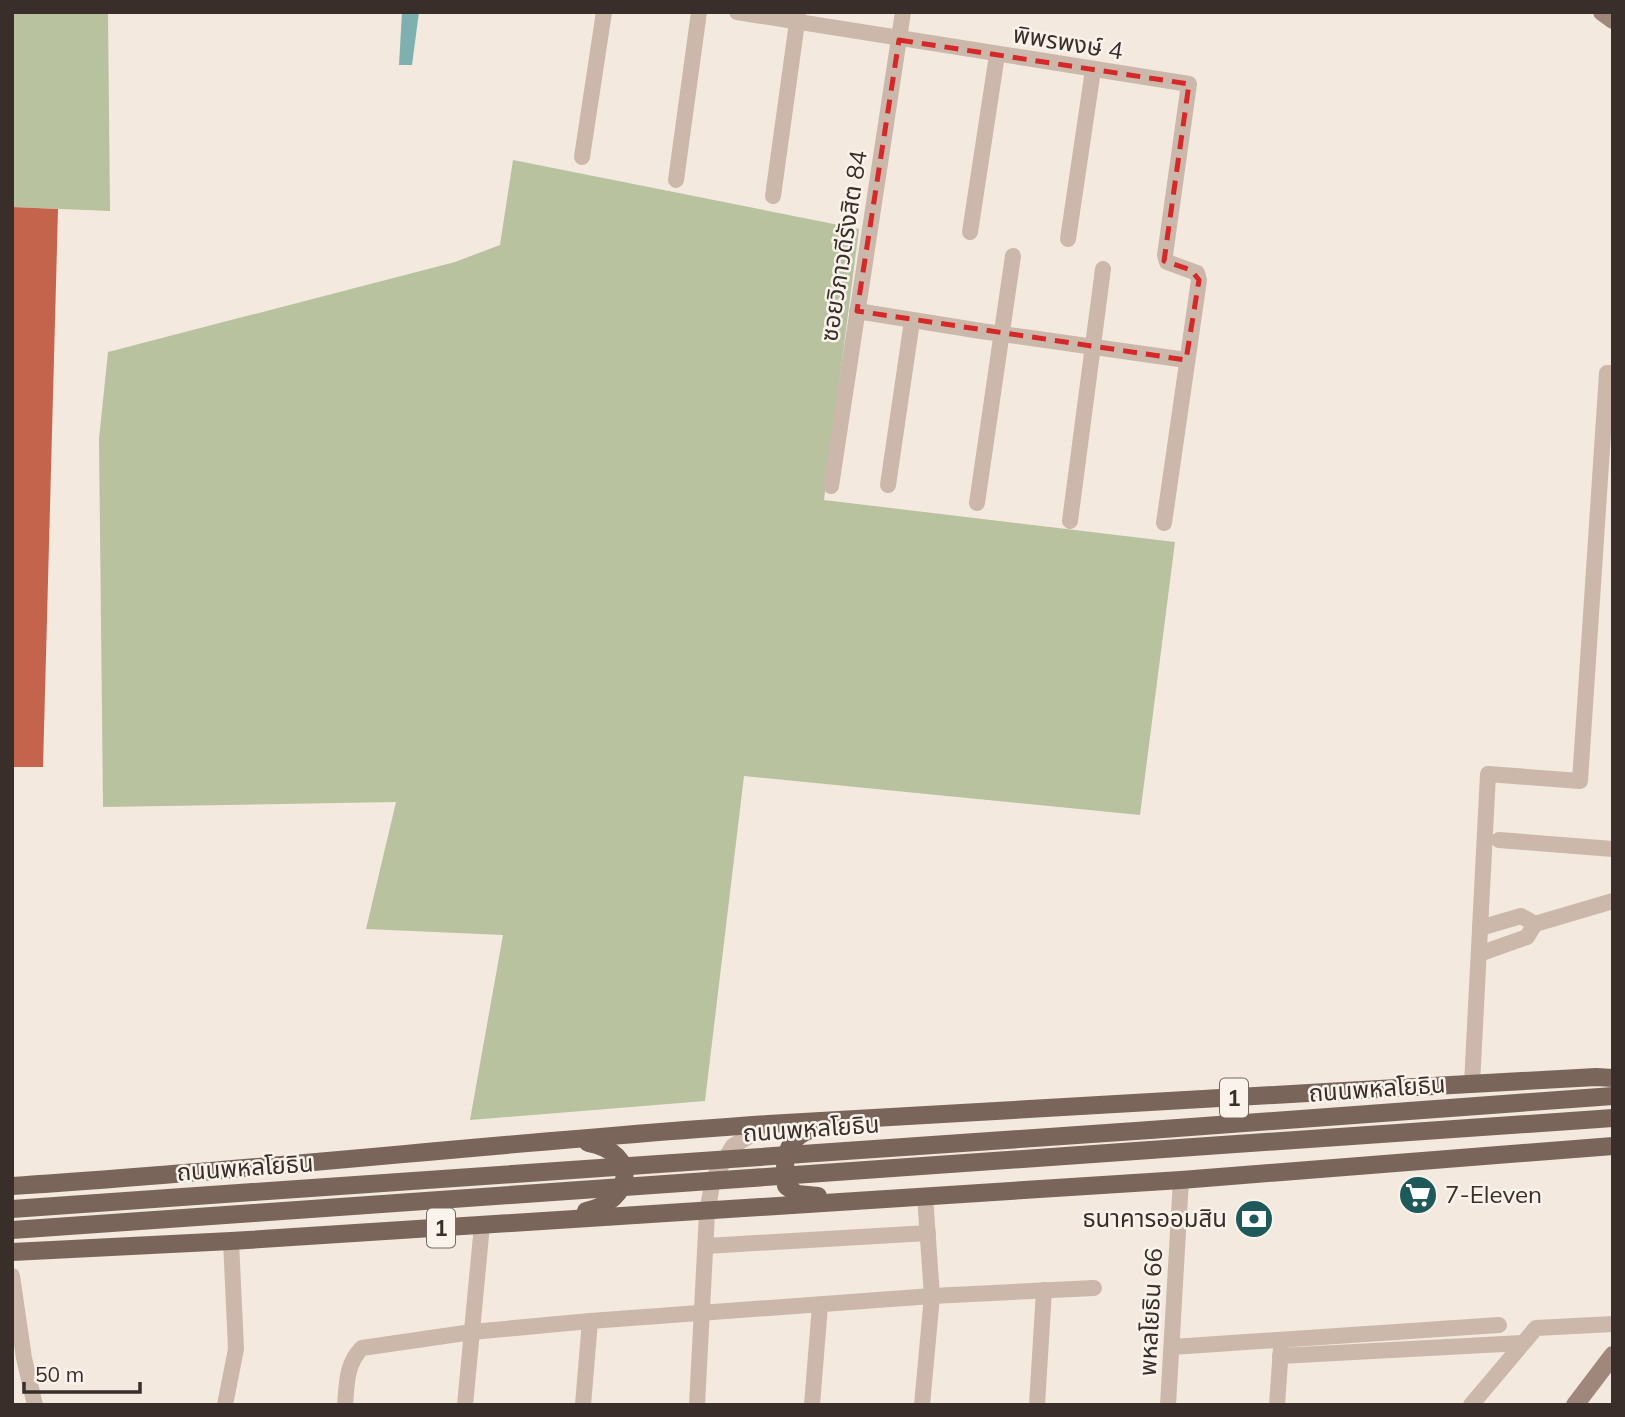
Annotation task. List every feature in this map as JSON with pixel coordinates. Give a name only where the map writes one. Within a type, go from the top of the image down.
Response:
[{"type":"main road","points":[[1602,12],[1613,20]]},
{"type":"main road","name":"ถนนพหลโยธิน","points":[[12,1186],[770,1124],[1613,1078]]},
{"type":"main road","name":"ถนนพหลโยธิน","points":[[12,1209],[1613,1097]]},
{"type":"main road","name":"ถนนพหลโยธิน","points":[[12,1230],[1613,1118]]},
{"type":"main road","points":[[870,1199],[797,1194],[786,1186],[783,1166],[790,1144],[807,1130],[872,1119]]},
{"type":"main road","points":[[532,1142],[587,1143],[602,1146],[613,1151],[621,1160],[625,1172],[620,1191],[605,1205],[539,1220]]},
{"type":"main road","name":"1","points":[[12,1252],[707,1212],[1181,1180],[1613,1146]]},
{"type":"main road","points":[[1575,1405],[1613,1355]]},
{"type":"street","points":[[582,157],[604,12]]},
{"type":"street","points":[[676,180],[699,12]]},
{"type":"street","name":"พิพรพงษ์ 4","points":[[737,12],[798,17],[899,40],[1189,84],[1165,256],[1167,262],[1197,273],[1199,280],[1186,360]]},
{"type":"street","name":"ซอยวิภาวดีรังสิต 84","points":[[831,486],[903,12]]},
{"type":"street","points":[[773,196],[798,17]]},
{"type":"street","points":[[970,232],[996,55]]},
{"type":"street","points":[[1068,239],[1093,70]]},
{"type":"street","points":[[977,503],[1013,256]]},
{"type":"street","points":[[1070,521],[1103,270]]},
{"type":"street","points":[[857,312],[1186,360],[1164,523]]},
{"type":"street","points":[[888,485],[912,321]]},
{"type":"street","points":[[1472,1084],[1488,774],[1580,781],[1607,373],[1613,373]]},
{"type":"street","points":[[1499,841],[1613,849]]},
{"type":"street","points":[[1479,954],[1527,937],[1535,925],[1613,901]]},
{"type":"street","points":[[1480,928],[1521,916],[1535,925]]},
{"type":"street","points":[[697,1405],[707,1212],[713,1179],[733,1146],[770,1124]]},
{"type":"street","name":"พหลโยธิน 66","points":[[1167,1405],[1181,1180]]},
{"type":"street","points":[[922,1405],[932,1296],[925,1196]]},
{"type":"street","points":[[466,1405],[482,1225]]},
{"type":"street","points":[[706,1246],[928,1233]]},
{"type":"street","points":[[225,1405],[236,1349],[231,1241]]},
{"type":"street","points":[[12,1276],[18,1359],[36,1405]]},
{"type":"street","points":[[345,1405],[348,1368],[362,1348],[472,1332],[590,1321],[932,1296],[1094,1288]]},
{"type":"street","points":[[1037,1405],[1044,1290]]},
{"type":"street","points":[[812,1405],[820,1305]]},
{"type":"street","points":[[583,1405],[590,1321]]},
{"type":"street","points":[[1471,1405],[1536,1328],[1613,1324]]},
{"type":"street","points":[[1281,1349],[1499,1325]]},
{"type":"street","points":[[1172,1347],[1281,1349],[1522,1343]]},
{"type":"street","points":[[1277,1405],[1281,1349]]},
{"type":"highlighted area","points":[[899,40],[1189,84],[1164,261],[1191,270],[1199,280],[1186,360],[857,311]]},
{"type":"green space","points":[[12,12],[108,12],[110,211],[12,207]]},
{"type":"green space","points":[[513,160],[859,229],[824,500],[1175,542],[1140,815],[744,776],[705,1101],[470,1120],[503,935],[366,929],[396,802],[103,807],[99,439],[108,352],[455,262],[500,245]]},
{"type":"water","points":[[402,12],[419,12],[412,65],[399,65]]},
{"type":"building","points":[[12,207],[58,209],[43,767],[12,767]]},
{"type":"place","name":"7-Eleven","points":[[1418,1195]]},
{"type":"place","name":"ธนาคารออมสิน","points":[[1254,1219]]}]
